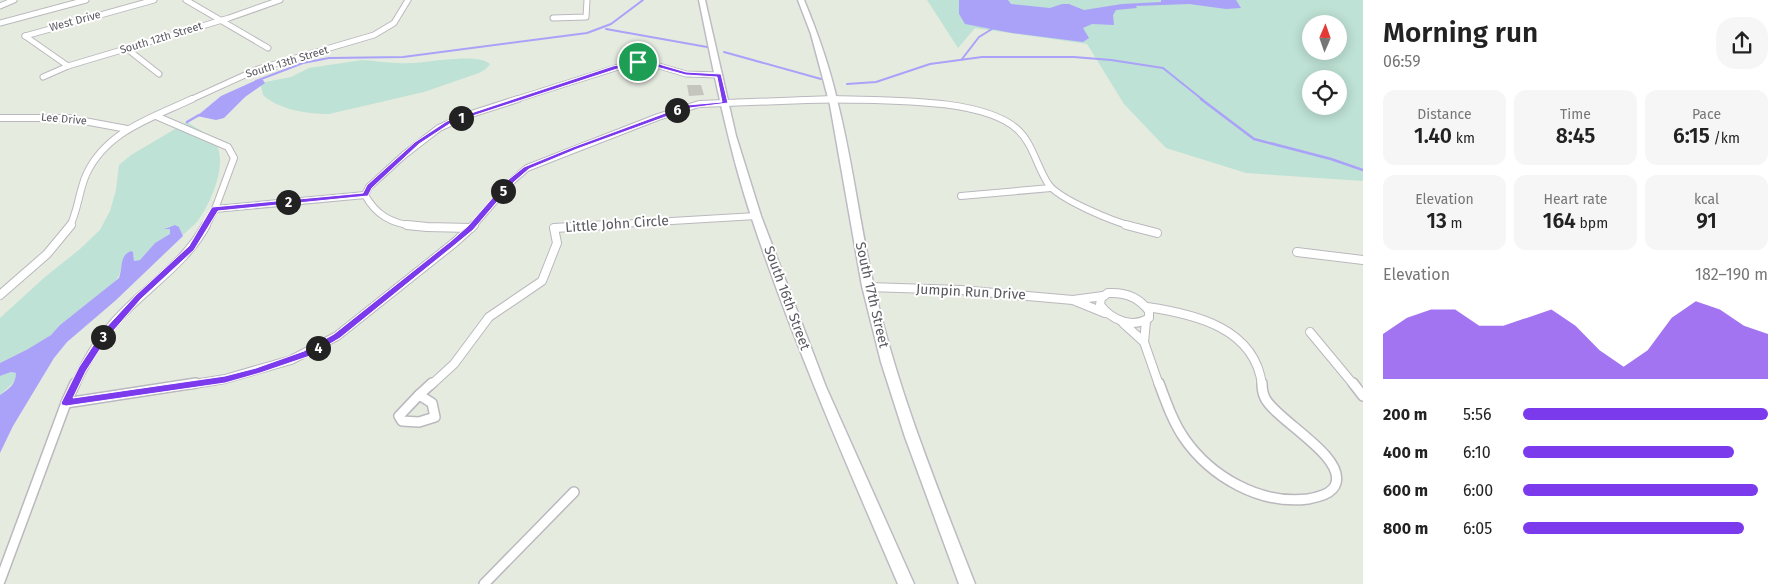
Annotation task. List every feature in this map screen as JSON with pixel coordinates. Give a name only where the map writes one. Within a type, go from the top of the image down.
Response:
[{"type":"main road","name":"South 16th Street","points":[[702,0],[732,136],[756,216],[820,387],[906,584]]},
{"type":"main road","name":"South 17th Street","points":[[801,0],[820,47],[834,99],[868,287],[885,352],[911,433],[967,584]]},
{"type":"street","points":[[0,6],[14,0]]},
{"type":"street","points":[[0,23],[86,0]]},
{"type":"street","name":"West Drive","points":[[68,66],[25,36],[154,0]]},
{"type":"street","points":[[186,0],[268,48]]},
{"type":"street","name":"South 12th Street","points":[[42,77],[68,66],[221,20],[280,0]]},
{"type":"street","name":"South 13th Street","points":[[0,294],[61,238],[71,224],[85,180],[97,155],[106,142],[127,129],[258,69],[374,35],[394,23],[408,0]]},
{"type":"street","points":[[553,18],[586,16],[587,0]]},
{"type":"street","points":[[126,48],[159,74]]},
{"type":"street","points":[[365,195],[370,187],[428,134],[449,122],[468,115],[631,63],[649,63],[686,74],[719,75]]},
{"type":"street","points":[[66,403],[225,379],[257,371],[307,354],[337,336],[357,321],[470,228],[512,181],[527,168],[689,106],[834,99],[952,105],[975,109],[991,114],[1013,126],[1021,134],[1051,188],[1094,213],[1145,231],[1157,233]]},
{"type":"street","points":[[0,581],[66,403],[82,369],[105,334],[138,297],[192,248],[215,209],[234,158],[231,151],[220,143],[156,116]]},
{"type":"street","name":"Lee Drive","points":[[0,118],[68,118],[127,129]]},
{"type":"street","points":[[961,196],[1051,188]]},
{"type":"street","points":[[215,209],[365,195]]},
{"type":"street","points":[[365,195],[385,217],[400,224],[422,227],[470,228]]},
{"type":"street","name":"Little John Circle","points":[[419,395],[454,364],[489,317],[542,281],[557,243],[554,228],[756,216]]},
{"type":"street","points":[[1298,252],[1363,260]]},
{"type":"street","name":"Jumpin Run Drive","points":[[868,287],[961,290],[1073,300],[1103,296],[1113,292],[1126,294],[1138,299],[1147,307],[1150,315],[1146,321],[1144,342]]},
{"type":"street","points":[[1103,296],[1100,304],[1106,313]]},
{"type":"street","name":"Jumpin Run Drive","points":[[1073,300],[1122,321],[1136,324],[1146,321]]},
{"type":"street","name":"Jumpin Run Drive","points":[[1122,321],[1144,342],[1174,421],[1192,448],[1215,469],[1230,481],[1243,487],[1278,498],[1307,498],[1326,494],[1332,490],[1336,485],[1336,473],[1321,452],[1266,400],[1262,393],[1259,368],[1240,338],[1226,329],[1202,319],[1175,311],[1147,307]]},
{"type":"street","points":[[1310,332],[1363,396]]},
{"type":"street","points":[[484,584],[574,492]]},
{"type":"shaded area","points":[[927,0],[1363,0],[1363,181],[1246,173],[1166,148],[1124,104],[1087,44],[975,28],[958,48]]},
{"type":"shaded area","points":[[959,0],[1008,0],[1011,4],[1050,8],[1069,4],[1084,10],[1122,4],[1161,2],[1161,0],[1236,0],[1241,8],[1226,9],[1189,4],[1136,6],[1137,8],[1116,10],[1113,15],[1114,25],[1092,24],[1083,28],[1089,38],[1083,42],[1012,33],[965,24],[959,14]]},
{"type":"shaded area","points":[[464,58],[484,61],[490,64],[479,73],[424,92],[329,114],[285,108],[263,95],[261,86],[265,82],[291,77],[309,68],[362,60],[417,63]]},
{"type":"shaded area","points":[[259,79],[265,83],[245,97],[224,118],[216,120],[197,116],[221,96]]},
{"type":"shaded area","points":[[187,122],[212,139],[220,154],[216,185],[207,206],[197,222],[183,235],[179,227],[175,225],[165,228],[171,229],[171,234],[155,243],[140,260],[134,261],[133,252],[131,251],[124,258],[119,274],[114,282],[60,325],[51,335],[0,363],[0,318],[100,230],[110,211],[116,190],[119,165],[131,155]]},
{"type":"shaded area","points":[[175,225],[179,227],[183,236],[115,301],[67,342],[54,358],[13,426],[0,453],[0,395],[11,386],[15,380],[16,373],[11,372],[0,376],[0,363],[51,335],[60,325],[119,278],[123,259],[127,253],[133,252],[134,261],[140,260],[155,243],[170,234],[170,229],[164,229]]},
{"type":"shaded area","points":[[11,372],[16,373],[16,380],[0,395],[0,376]]},
{"type":"building","points":[[687,85],[701,85],[704,95],[689,96]]},
{"type":"waterway","points":[[256,81],[303,63],[329,58],[403,57],[587,33],[611,24],[643,0]]},
{"type":"waterway","points":[[606,29],[707,47]]},
{"type":"waterway","points":[[962,59],[979,37],[992,29]]},
{"type":"waterway","points":[[724,52],[821,79]]},
{"type":"waterway","points":[[847,84],[876,82],[930,64],[982,57],[1074,57],[1111,60],[1163,68],[1203,100]]},
{"type":"waterway","points":[[1201,99],[1254,139],[1331,159],[1363,170]]},
{"type":"waterway","points":[[187,122],[199,115]]},
{"type":"route","points":[[638,62],[654,64],[686,74],[719,75],[725,103],[689,106],[539,162],[522,171],[454,243],[357,321],[337,336],[307,354],[257,371],[225,379],[66,403],[82,369],[105,334],[138,297],[192,248],[215,209],[338,196],[365,195],[370,187],[417,143],[449,122],[638,62]]}]
